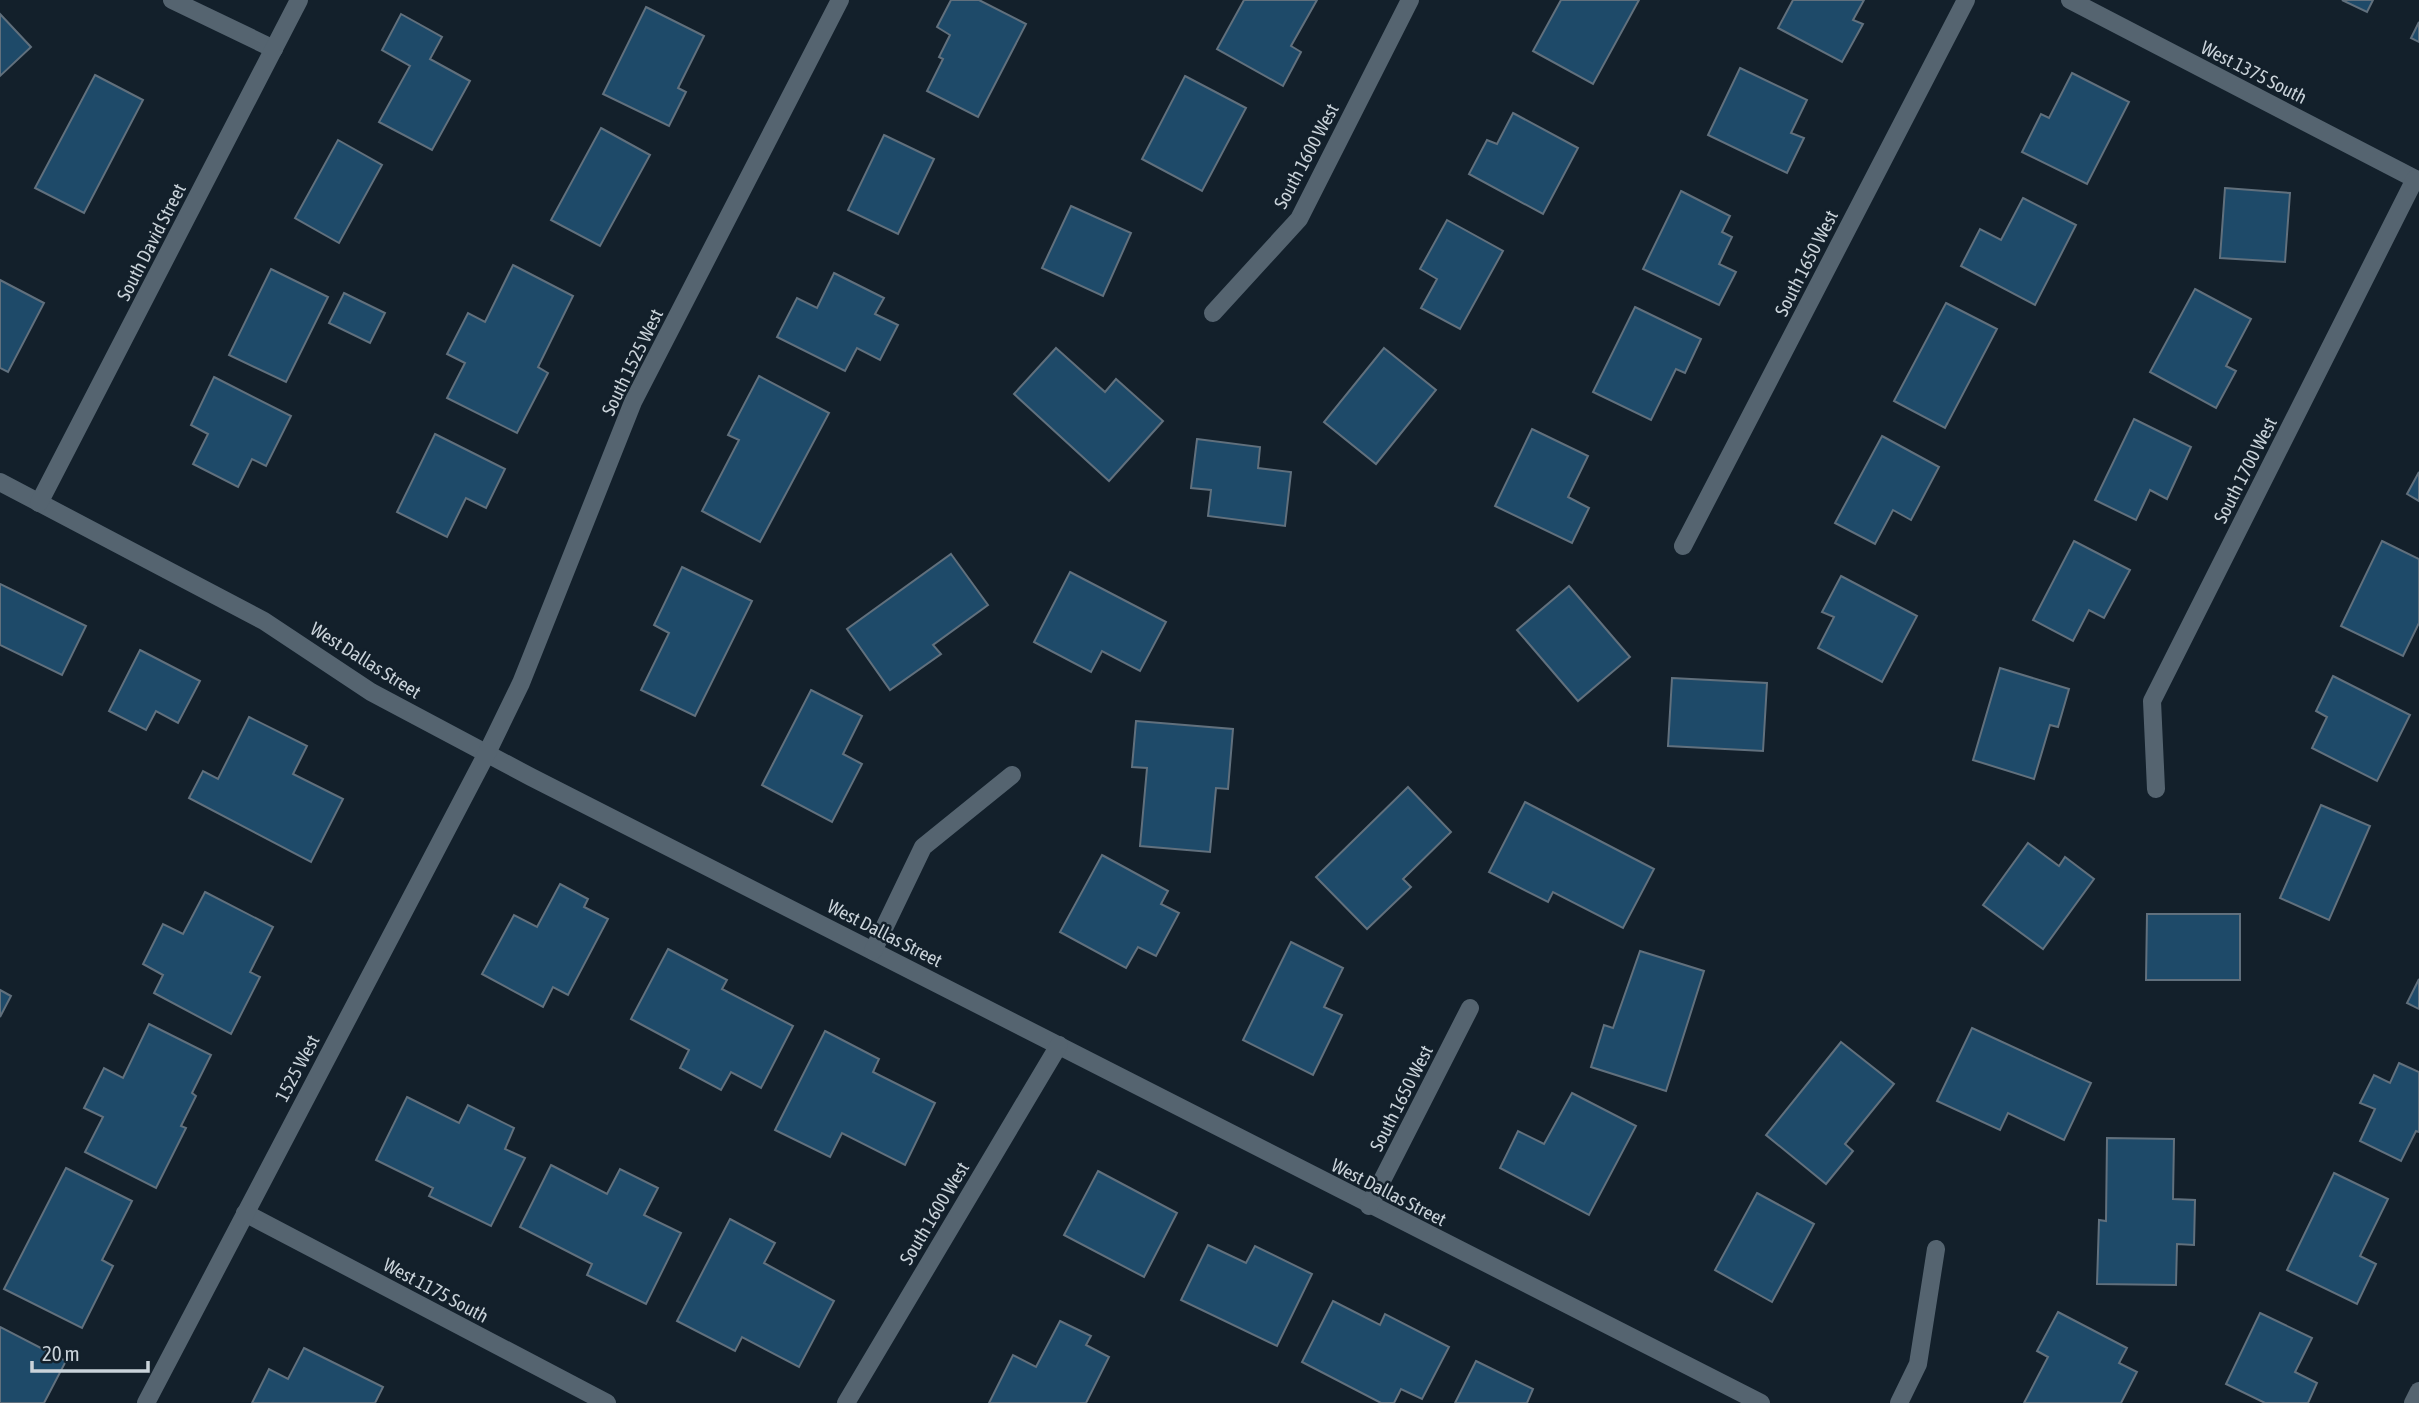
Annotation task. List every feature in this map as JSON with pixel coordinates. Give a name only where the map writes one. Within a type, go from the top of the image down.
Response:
[{"type":"street","points":[[172,0],[274,49]]},
{"type":"street","name":"South David Street","points":[[40,503],[299,0]]},
{"type":"street","name":"South 1525 West","points":[[487,753],[521,683],[633,402],[840,0]]},
{"type":"street","name":"South 1600 West","points":[[1213,313],[1299,219],[1410,0]]},
{"type":"street","name":"South 1650 West","points":[[1682,546],[1966,0]]},
{"type":"street","name":"West 1375 South","points":[[2070,0],[2417,180]]},
{"type":"street","name":"South 1700 West","points":[[2156,789],[2152,701],[2417,180]]},
{"type":"street","name":"West Dallas Street","points":[[0,482],[264,621],[371,692],[487,753],[1369,1206],[1761,1403]]},
{"type":"street","name":"1525 West","points":[[146,1403],[487,753]]},
{"type":"street","points":[[873,951],[923,847],[1012,775]]},
{"type":"street","name":"South 1650 West","points":[[1369,1206],[1470,1008]]},
{"type":"street","name":"South 1600 West","points":[[846,1403],[1059,1045]]},
{"type":"street","name":"West 1175 South","points":[[245,1213],[607,1403]]},
{"type":"street","points":[[1899,1403],[1918,1364],[1936,1249]]},
{"type":"street","points":[[2413,1403],[2419,1391]]},
{"type":"building","points":[[951,0],[979,0],[1026,24],[978,117],[927,91],[943,59],[939,57],[950,35],[937,27]]},
{"type":"building","points":[[1244,0],[1317,0],[1291,46],[1301,52],[1283,86],[1217,49]]},
{"type":"building","points":[[1561,0],[1639,0],[1593,84],[1533,51]]},
{"type":"building","points":[[1793,0],[1864,0],[1853,20],[1863,24],[1842,62],[1778,28]]},
{"type":"building","points":[[2342,0],[2373,0],[2367,12]]},
{"type":"building","points":[[646,7],[704,36],[678,88],[686,92],[669,126],[603,94]]},
{"type":"building","points":[[0,14],[31,47],[0,76]]},
{"type":"building","points":[[401,14],[442,37],[430,59],[470,81],[432,150],[379,122],[410,66],[382,50]]},
{"type":"building","points":[[2419,22],[2419,42],[2411,38]]},
{"type":"building","points":[[1740,68],[1807,100],[1791,133],[1804,138],[1787,173],[1708,135]]},
{"type":"building","points":[[2072,73],[2129,102],[2087,184],[2022,152],[2041,114],[2049,118]]},
{"type":"building","points":[[95,75],[143,100],[84,213],[35,188]]},
{"type":"building","points":[[1185,76],[1246,108],[1202,191],[1142,159]]},
{"type":"building","points":[[1513,113],[1578,148],[1543,214],[1469,174],[1487,140],[1497,144]]},
{"type":"building","points":[[601,128],[650,155],[600,246],[551,220]]},
{"type":"building","points":[[884,135],[934,159],[898,234],[848,210]]},
{"type":"building","points":[[338,140],[382,165],[339,243],[295,218]]},
{"type":"building","points":[[2225,188],[2290,193],[2285,262],[2220,258]]},
{"type":"building","points":[[1681,191],[1730,216],[1722,232],[1732,237],[1719,264],[1736,272],[1719,305],[1643,269]]},
{"type":"building","points":[[2023,198],[2076,225],[2035,305],[1961,266],[1980,229],[2001,240]]},
{"type":"building","points":[[1071,206],[1131,233],[1103,296],[1042,268]]},
{"type":"building","points":[[1447,220],[1503,251],[1460,329],[1421,308],[1437,279],[1420,269]]},
{"type":"building","points":[[513,265],[573,296],[538,367],[548,373],[517,433],[447,398],[465,363],[447,354],[468,313],[485,322]]},
{"type":"building","points":[[271,269],[328,297],[286,382],[229,355]]},
{"type":"building","points":[[834,273],[884,298],[875,314],[898,325],[880,360],[857,348],[845,371],[777,337],[797,298],[817,308]]},
{"type":"building","points":[[0,280],[44,303],[8,372],[0,368]]},
{"type":"building","points":[[2195,289],[2251,319],[2226,366],[2236,371],[2216,408],[2150,372]]},
{"type":"building","points":[[344,293],[385,313],[370,343],[329,323]]},
{"type":"building","points":[[1946,303],[1997,329],[1945,428],[1894,401]]},
{"type":"building","points":[[1635,307],[1701,339],[1685,373],[1676,369],[1651,420],[1593,392]]},
{"type":"building","points":[[1056,348],[1105,392],[1116,379],[1163,421],[1109,481],[1014,394]]},
{"type":"building","points":[[1384,348],[1436,390],[1376,464],[1324,422]]},
{"type":"building","points":[[759,376],[829,413],[760,542],[702,511],[739,440],[728,435]]},
{"type":"building","points":[[214,377],[291,416],[266,466],[252,459],[238,487],[193,464],[208,434],[191,425]]},
{"type":"building","points":[[2134,419],[2191,447],[2167,499],[2150,490],[2136,520],[2095,500]]},
{"type":"building","points":[[1532,429],[1588,456],[1568,497],[1589,508],[1572,543],[1495,506]]},
{"type":"building","points":[[435,434],[505,469],[486,508],[466,498],[447,537],[397,512]]},
{"type":"building","points":[[1882,436],[1939,467],[1911,520],[1893,510],[1875,544],[1835,523]]},
{"type":"building","points":[[1197,439],[1260,447],[1258,468],[1291,472],[1285,526],[1208,516],[1211,490],[1191,488]]},
{"type":"building","points":[[2419,472],[2419,501],[2407,494]]},
{"type":"building","points":[[2074,541],[2130,570],[2104,618],[2089,610],[2073,641],[2033,620]]},
{"type":"building","points":[[2382,541],[2419,559],[2419,623],[2403,656],[2341,626]]},
{"type":"building","points":[[951,554],[988,605],[933,645],[941,654],[890,690],[847,629]]},
{"type":"building","points":[[682,567],[752,601],[695,716],[641,690],[669,633],[654,625]]},
{"type":"building","points":[[1070,572],[1166,622],[1140,671],[1102,651],[1091,672],[1034,642]]},
{"type":"building","points":[[1841,576],[1917,616],[1882,682],[1818,648],[1834,617],[1822,612]]},
{"type":"building","points":[[0,584],[86,626],[62,675],[0,645]]},
{"type":"building","points":[[1569,586],[1630,657],[1578,701],[1517,630]]},
{"type":"building","points":[[140,650],[200,681],[178,723],[156,711],[146,730],[109,711]]},
{"type":"building","points":[[2000,668],[2069,689],[2058,727],[2050,725],[2034,779],[1973,760]]},
{"type":"building","points":[[2333,676],[2410,715],[2377,781],[2312,748],[2327,717],[2316,711]]},
{"type":"building","points":[[1672,678],[1767,683],[1763,751],[1668,746]]},
{"type":"building","points":[[811,690],[862,716],[843,754],[862,764],[832,822],[762,785]]},
{"type":"building","points":[[249,717],[307,746],[293,774],[343,799],[311,862],[189,798],[203,771],[218,779]]},
{"type":"building","points":[[1136,721],[1233,729],[1228,789],[1216,788],[1210,852],[1140,846],[1147,768],[1132,767]]},
{"type":"building","points":[[1408,787],[1451,832],[1403,879],[1411,887],[1367,929],[1316,877]]},
{"type":"building","points":[[1525,802],[1654,869],[1623,928],[1553,892],[1548,902],[1489,872]]},
{"type":"building","points":[[2321,805],[2370,826],[2329,920],[2280,898]]},
{"type":"building","points":[[2028,843],[2059,866],[2065,857],[2094,879],[2043,949],[1983,905]]},
{"type":"building","points":[[1102,855],[1168,891],[1161,904],[1179,913],[1156,956],[1138,947],[1126,968],[1060,932]]},
{"type":"building","points":[[560,884],[588,899],[584,907],[608,919],[568,995],[553,987],[543,1007],[482,974],[514,915],[537,927]]},
{"type":"building","points":[[205,892],[273,927],[250,972],[260,977],[231,1034],[154,993],[163,975],[143,964],[163,924],[183,934]]},
{"type":"building","points":[[2147,914],[2240,914],[2240,980],[2146,980]]},
{"type":"building","points":[[1291,942],[1343,968],[1324,1007],[1342,1015],[1313,1075],[1243,1040]]},
{"type":"building","points":[[668,949],[727,980],[722,989],[793,1026],[761,1088],[731,1072],[721,1090],[680,1068],[689,1050],[631,1019]]},
{"type":"building","points":[[1640,951],[1704,971],[1666,1091],[1591,1067],[1604,1025],[1613,1028]]},
{"type":"building","points":[[2419,979],[2419,1009],[2407,1003]]},
{"type":"building","points":[[0,990],[11,996],[0,1017]]},
{"type":"building","points":[[149,1024],[211,1055],[192,1093],[196,1096],[181,1126],[186,1128],[156,1188],[85,1152],[103,1117],[84,1108],[104,1068],[123,1078]]},
{"type":"building","points":[[1972,1028],[2091,1083],[2064,1140],[2008,1113],[2000,1130],[1937,1101]]},
{"type":"building","points":[[825,1031],[879,1059],[873,1072],[935,1103],[905,1165],[842,1133],[830,1157],[775,1130]]},
{"type":"building","points":[[1841,1042],[1894,1084],[1845,1144],[1853,1151],[1826,1184],[1766,1135]]},
{"type":"building","points":[[2399,1063],[2419,1072],[2419,1132],[2416,1131],[2401,1161],[2360,1141],[2375,1109],[2360,1103],[2374,1075],[2390,1083]]},
{"type":"building","points":[[1572,1093],[1636,1126],[1589,1215],[1500,1168],[1518,1131],[1544,1144]]},
{"type":"building","points":[[407,1097],[459,1123],[468,1105],[514,1128],[505,1149],[525,1158],[491,1226],[429,1196],[433,1188],[376,1160]]},
{"type":"building","points":[[2107,1138],[2174,1139],[2173,1199],[2195,1200],[2194,1245],[2177,1244],[2176,1285],[2097,1284],[2099,1220],[2106,1221]]},
{"type":"building","points":[[551,1165],[607,1194],[620,1169],[658,1188],[644,1215],[681,1233],[646,1304],[587,1275],[592,1264],[520,1227]]},
{"type":"building","points":[[66,1168],[132,1201],[102,1260],[113,1266],[82,1328],[4,1289]]},
{"type":"building","points":[[1098,1171],[1177,1213],[1144,1277],[1064,1235]]},
{"type":"building","points":[[2334,1173],[2388,1199],[2360,1256],[2376,1264],[2357,1304],[2287,1270]]},
{"type":"building","points":[[1757,1193],[1814,1224],[1772,1302],[1715,1270]]},
{"type":"building","points":[[730,1219],[775,1243],[764,1263],[834,1301],[799,1367],[742,1337],[735,1351],[677,1321]]},
{"type":"building","points":[[1208,1245],[1246,1263],[1255,1246],[1312,1274],[1277,1346],[1181,1300]]},
{"type":"building","points":[[1333,1301],[1380,1325],[1385,1314],[1449,1347],[1422,1399],[1401,1389],[1394,1403],[1381,1403],[1302,1362]]},
{"type":"building","points":[[2058,1312],[2127,1348],[2119,1363],[2137,1372],[2121,1403],[2024,1403],[2048,1357],[2037,1351]]},
{"type":"building","points":[[2260,1313],[2312,1338],[2295,1372],[2317,1383],[2308,1403],[2265,1403],[2226,1384]]},
{"type":"building","points":[[1060,1321],[1091,1336],[1086,1345],[1109,1357],[1086,1403],[989,1403],[1013,1355],[1036,1367]]},
{"type":"building","points":[[0,1327],[66,1361],[44,1403],[0,1403]]},
{"type":"building","points":[[304,1348],[383,1387],[375,1403],[252,1403],[269,1369],[288,1379]]},
{"type":"building","points":[[1476,1361],[1533,1389],[1527,1403],[1455,1403]]}]
